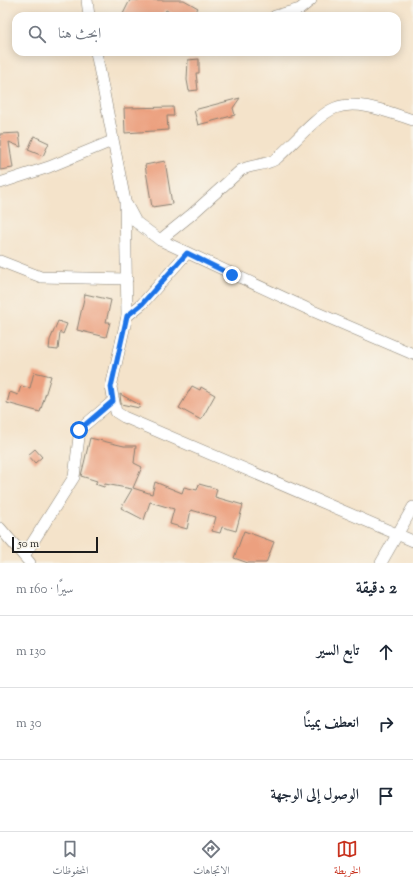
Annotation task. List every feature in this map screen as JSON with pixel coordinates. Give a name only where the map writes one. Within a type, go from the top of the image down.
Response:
[{"type":"street","points":[[87,0],[89,12]]},
{"type":"street","points":[[292,12],[300,9],[311,0]]},
{"type":"street","points":[[97,56],[112,141],[125,201],[127,316],[111,387],[116,412],[413,541]]},
{"type":"street","points":[[160,240],[191,216],[241,170],[248,167],[268,164],[276,159],[319,119],[334,108],[365,106],[413,120]]},
{"type":"street","points":[[0,183],[49,167],[112,141]]},
{"type":"street","points":[[125,201],[136,222],[160,240],[306,308],[413,354]]},
{"type":"street","points":[[127,316],[142,304],[187,253]]},
{"type":"street","points":[[0,261],[41,278],[127,279]]},
{"type":"street","points":[[0,528],[27,559],[74,477],[80,428],[113,401]]},
{"type":"street","points":[[381,563],[413,507]]},
{"type":"building","points":[[130,0],[184,0],[198,8],[196,12],[169,12],[166,10],[165,12],[124,12]]},
{"type":"building","points":[[199,59],[199,73],[196,73],[198,90],[189,91],[187,80],[188,60]]},
{"type":"building","points":[[240,98],[233,108],[235,115],[198,125],[194,110]]},
{"type":"building","points":[[173,107],[174,116],[167,116],[168,130],[125,133],[124,108]]},
{"type":"building","points":[[19,133],[21,147],[9,142],[13,168],[0,170],[0,134]]},
{"type":"building","points":[[34,136],[49,143],[43,156],[28,150]]},
{"type":"building","points":[[165,161],[172,204],[152,207],[145,165]]},
{"type":"building","points":[[85,294],[111,300],[106,322],[110,322],[106,337],[77,330]]},
{"type":"building","points":[[58,321],[67,324],[63,334],[60,332],[58,350],[49,349],[50,340]]},
{"type":"building","points":[[34,372],[51,376],[40,412],[7,403],[10,392],[18,395],[21,386],[30,388]]},
{"type":"building","points":[[192,386],[200,390],[201,387],[215,395],[201,420],[179,408]]},
{"type":"building","points":[[120,394],[140,405],[139,408],[121,404]]},
{"type":"building","points":[[90,438],[124,446],[136,446],[134,463],[142,467],[133,488],[152,494],[155,482],[182,493],[184,487],[197,490],[199,484],[217,489],[215,497],[243,505],[236,531],[222,527],[220,533],[212,531],[216,517],[191,510],[187,529],[170,524],[174,509],[150,502],[144,520],[121,508],[132,489],[105,484],[104,487],[95,484],[97,481],[81,476]]},
{"type":"building","points":[[35,449],[42,457],[35,463],[28,455]]},
{"type":"building","points":[[244,531],[274,542],[266,563],[248,563],[234,558]]},
{"type":"route","points":[[79,430],[98,412],[113,401],[111,387],[127,316],[142,304],[187,253],[232,275]]}]
